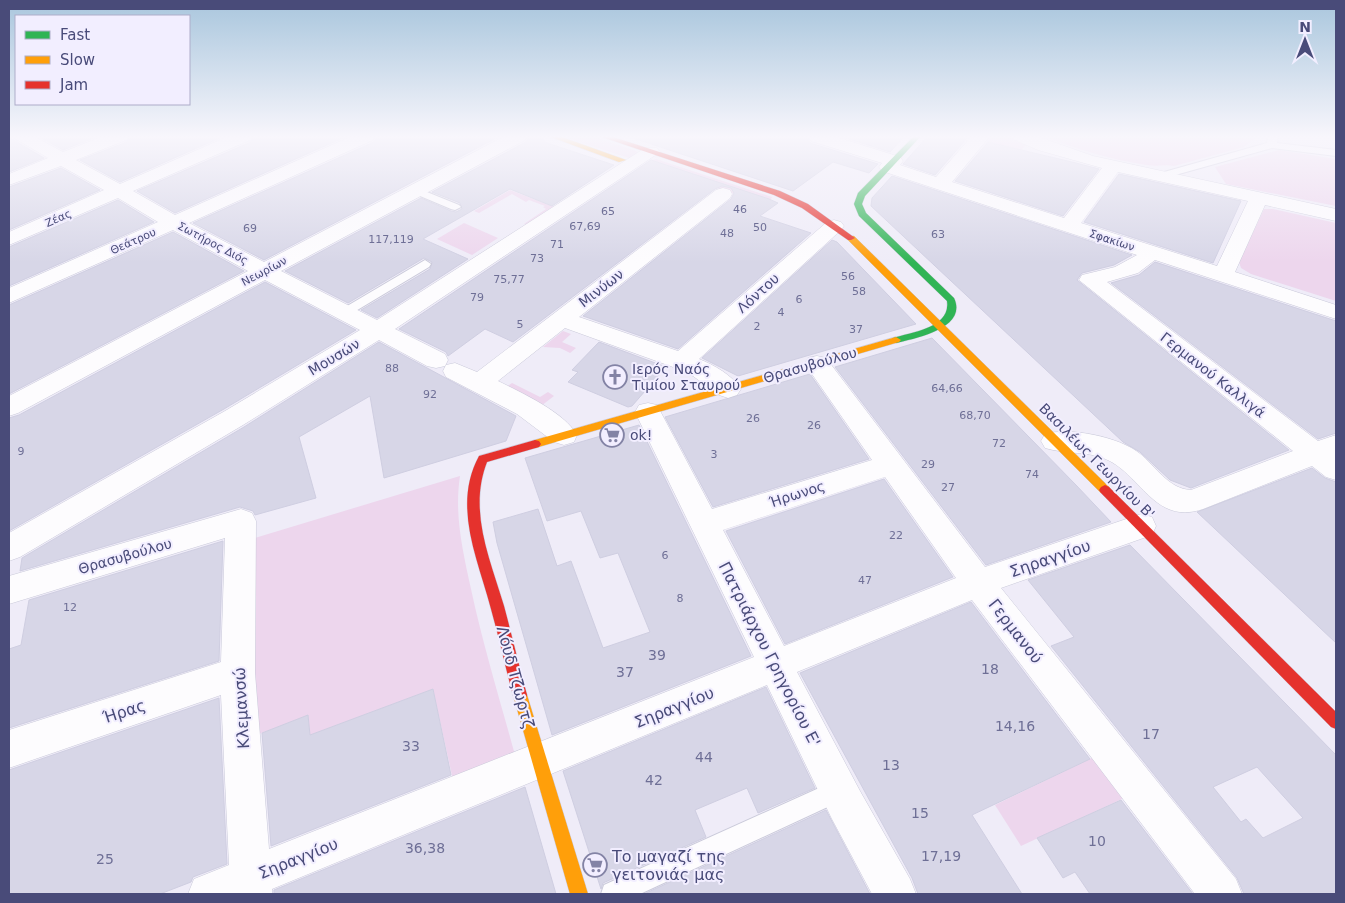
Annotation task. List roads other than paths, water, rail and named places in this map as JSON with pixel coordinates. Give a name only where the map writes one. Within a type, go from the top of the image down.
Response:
[{"type":"street","name":"Σωτήρος Διός","points":[[95,178],[264,271],[529,409],[550,422],[564,435]]},
{"type":"street","name":"Ζέας","points":[[9,239],[149,178]]},
{"type":"street","name":"Θεάτρου","points":[[9,296],[274,178]]},
{"type":"street","name":"Νεωρίων","points":[[9,406],[442,178]]},
{"type":"street","name":"Μουσών","points":[[9,548],[234,418],[619,178]]},
{"type":"street","name":"Βασιλέως Γεωργίου Β'","points":[[714,178],[777,193],[805,206],[859,244],[1336,722]]},
{"type":"street","points":[[877,178],[861,195],[859,209],[953,304],[952,313],[941,326]]},
{"type":"street","name":"Σφακίων","points":[[921,178],[1336,312]]},
{"type":"street","points":[[940,184],[945,178]]},
{"type":"street","points":[[1068,226],[1104,178]]},
{"type":"street","points":[[1170,178],[1336,215]]},
{"type":"street","name":"Μινύων","points":[[479,383],[720,193]]},
{"type":"street","points":[[1223,276],[1258,198]]},
{"type":"street","name":"Βασιλέως Γεωργίου Β'","points":[[797,215],[834,226]]},
{"type":"street","name":"Λόντου","points":[[682,361],[834,226]]},
{"type":"street","name":"Γερμανού Καλλιγά","points":[[1150,253],[1141,264],[1133,268],[1090,280],[1329,456]]},
{"type":"street","points":[[562,319],[682,361],[702,370],[728,389]]},
{"type":"street","name":"Θρασυβούλου","points":[[483,459],[816,364],[941,326]]},
{"type":"street","name":"Γερμανού","points":[[816,364],[978,583],[1222,894]]},
{"type":"street","name":"Πατριάρχου Γρηγορίου Ε'","points":[[648,412],[839,790],[895,894]]},
{"type":"street","points":[[1055,441],[1098,446],[1119,454],[1166,495],[1183,502],[1193,501],[1329,456]]},
{"type":"street","name":"Λόυδ Τζωρτζ","points":[[483,459],[478,468],[473,488],[474,515],[481,554],[538,761],[579,894]]},
{"type":"street","name":"Ήρωνος","points":[[704,524],[890,464]]},
{"type":"street","name":"Θρασυβούλου","points":[[9,590],[241,522]]},
{"type":"street","name":"Κλεμανσώ","points":[[241,522],[238,673],[251,886]]},
{"type":"street","name":"Σηραγγίου","points":[[209,894],[251,886],[538,761],[978,583],[1141,526]]},
{"type":"street","name":"Ήρας","points":[[9,749],[238,673]]},
{"type":"lane","points":[[417,192],[455,207]]},
{"type":"lane","points":[[344,312],[425,264]]},
{"type":"lane","points":[[614,894],[839,790]]},
{"type":"place","name":"Ιερός Ναός Τιμίου Σταυρού","points":[[615,377]]},
{"type":"place","name":"ok!","points":[[612,435]]},
{"type":"place","name":"Το μαγαζί της γειτονιάς μας","points":[[595,865]]}]
